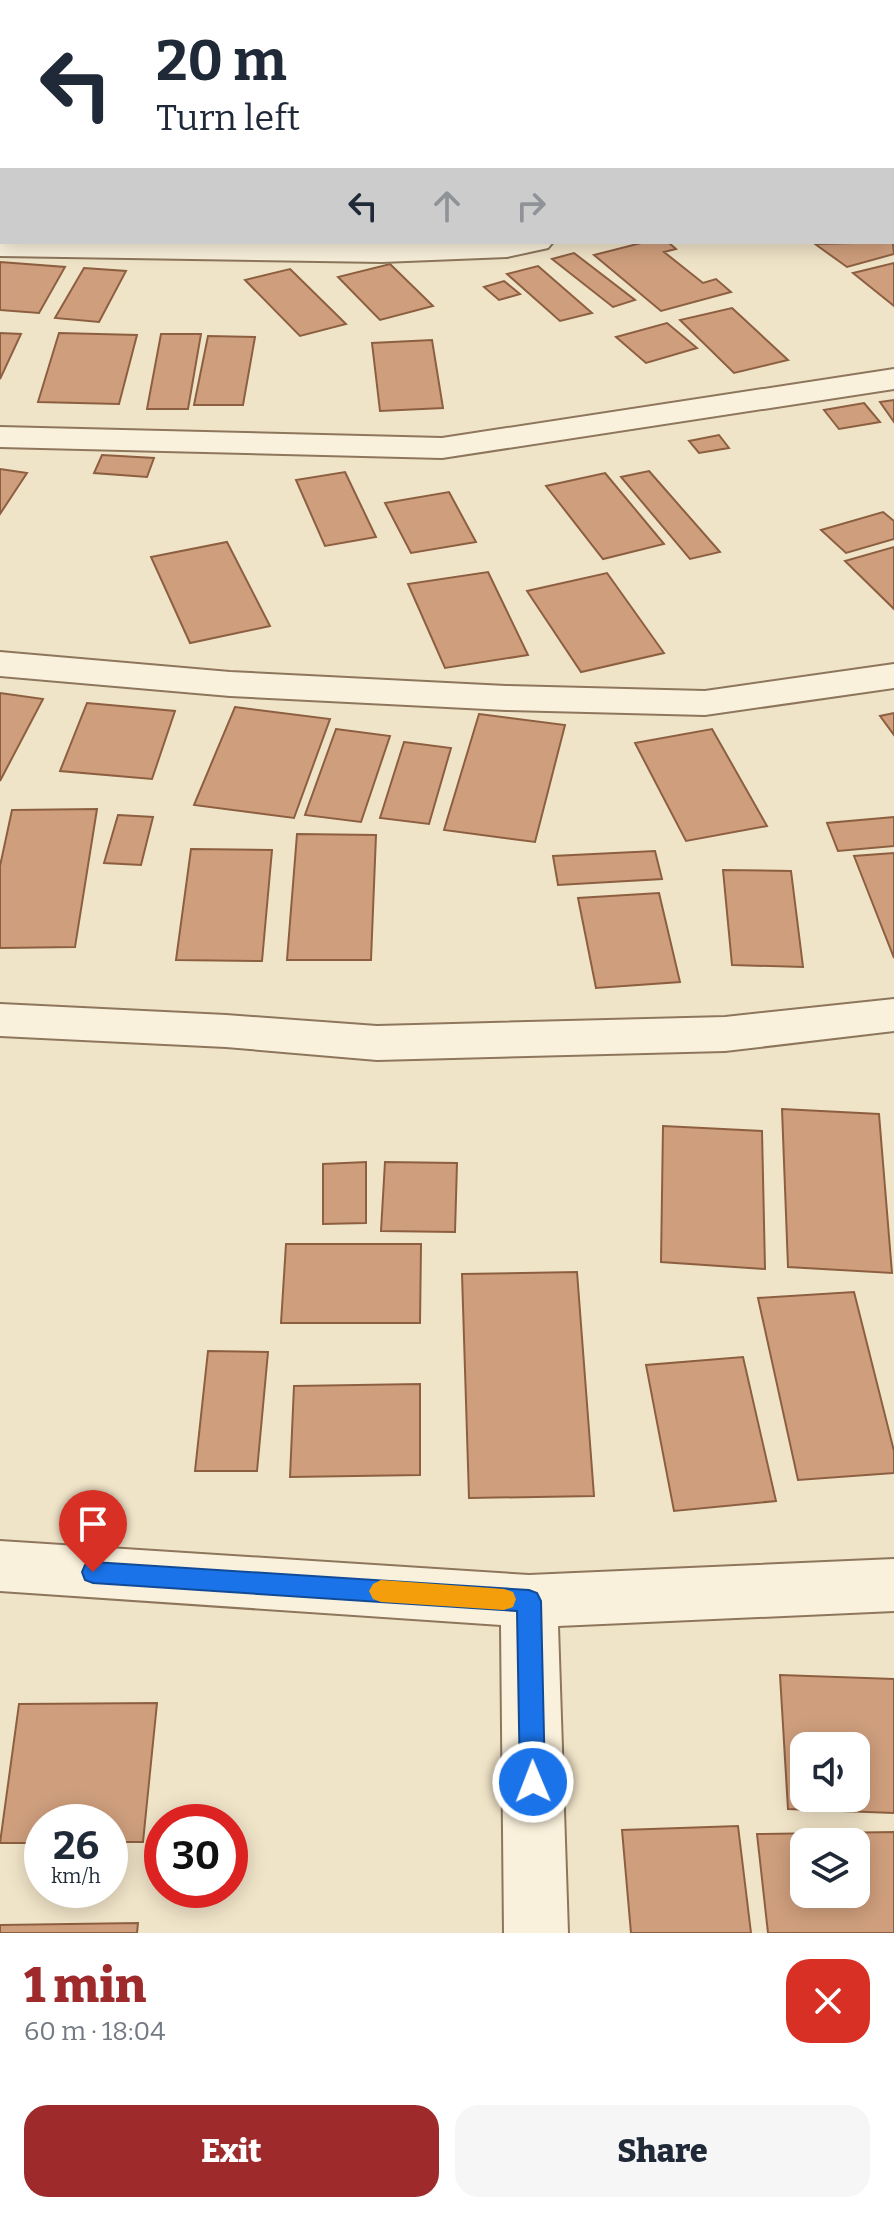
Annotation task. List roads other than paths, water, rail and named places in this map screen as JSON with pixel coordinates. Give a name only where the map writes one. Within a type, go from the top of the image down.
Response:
[{"type":"street","points":[[0,247],[382,253],[507,248],[528,244]]},
{"type":"street","points":[[0,437],[442,448],[894,379]]},
{"type":"street","points":[[0,664],[230,684],[506,698],[705,703],[894,676]]},
{"type":"street","points":[[0,1020],[226,1031],[377,1043],[725,1034],[894,1015]]},
{"type":"street","points":[[0,1566],[529,1601],[894,1585]]},
{"type":"street","points":[[529,1601],[536,1933]]}]
